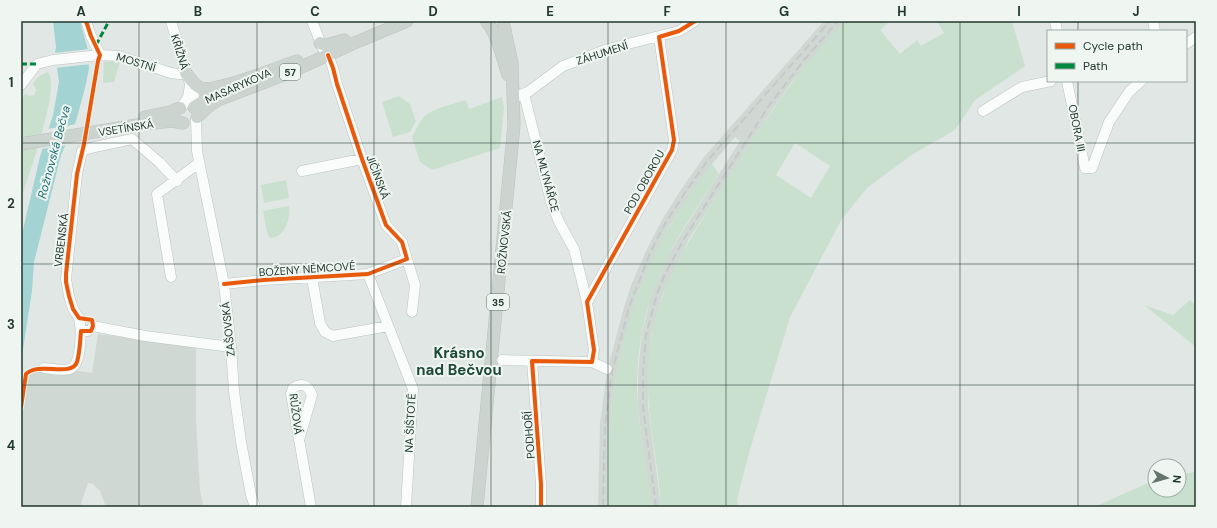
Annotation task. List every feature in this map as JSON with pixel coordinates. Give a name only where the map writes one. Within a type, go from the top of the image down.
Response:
[{"type":"main road","points":[[364,34],[388,21]]},
{"type":"main road","name":"57","points":[[324,50],[324,45],[331,45],[364,34],[393,21]]},
{"type":"main road","name":"MASARYKOVA","points":[[189,113],[220,92],[324,50],[352,44],[407,21]]},
{"type":"main road","points":[[486,21],[489,24],[519,95]]},
{"type":"main road","name":"ROŽNOVSKÁ","points":[[496,21],[519,95]]},
{"type":"main road","name":"ROŽNOVSKÁ","points":[[478,507],[515,117],[519,95],[504,21]]},
{"type":"main road","name":"35","points":[[511,21],[512,63]]},
{"type":"main road","name":"MASARYKOVA","points":[[189,113],[280,76],[324,50]]},
{"type":"main road","points":[[188,78],[202,89],[212,89],[311,56]]},
{"type":"main road","name":"VSETÍNSKÁ","points":[[21,144],[53,140],[137,122],[169,112],[189,113]]},
{"type":"main road","name":"VSETÍNSKÁ","points":[[21,139],[137,122]]},
{"type":"street","points":[[86,21],[96,56]]},
{"type":"street","name":"KŘIŽNÁ","points":[[171,21],[194,98],[189,113]]},
{"type":"street","name":"JIČÍNSKÁ","points":[[312,21],[333,68],[362,159],[386,226],[402,242],[416,285],[412,312]]},
{"type":"street","name":"ZÁHUMENÍ","points":[[519,95],[563,66],[608,49],[679,31],[685,24],[695,21]]},
{"type":"street","name":"POD OBOROU","points":[[587,302],[672,150],[674,140],[659,37]]},
{"type":"street","points":[[1187,43],[1196,37]]},
{"type":"street","name":"MOSTNÍ","points":[[21,85],[37,64],[53,60],[96,56],[119,56],[188,78]]},
{"type":"street","points":[[983,111],[1022,87],[1047,82]]},
{"type":"street","name":"OBORA III","points":[[1067,82],[1085,168],[1092,168],[1109,122],[1129,92],[1140,82]]},
{"type":"street","name":"NA MLYNÁŘCE","points":[[519,95],[551,202],[559,222],[574,249],[587,302],[594,350],[592,362]]},
{"type":"street","name":"ZAŠOVSKÁ","points":[[189,113],[190,131],[197,151],[224,284],[234,392],[241,442],[251,495],[255,507]]},
{"type":"street","name":"VRBENSKÁ","points":[[44,368],[68,369],[73,367],[78,361],[81,331],[80,318],[73,309],[69,296],[66,274],[77,174],[82,151],[132,139],[177,180]]},
{"type":"street","points":[[302,171],[362,159]]},
{"type":"street","points":[[171,277],[157,194],[199,163]]},
{"type":"street","points":[[368,274],[407,259]]},
{"type":"street","name":"BOŽENY NĚMCOVÉ","points":[[224,284],[263,280],[368,274]]},
{"type":"street","name":"NA ŠIŠTOTĚ","points":[[368,274],[413,389],[406,507]]},
{"type":"street","points":[[312,278],[320,323],[326,332],[333,336],[388,326]]},
{"type":"street","name":"VRBENSKÁ","points":[[80,318],[92,320],[93,326],[145,336],[230,347]]},
{"type":"street","points":[[81,331],[91,331],[93,326]]},
{"type":"street","points":[[502,360],[592,362],[607,369]]},
{"type":"street","name":"PODHOŘÍ","points":[[532,361],[541,484],[540,507]]},
{"type":"street","name":"RŮŽOVÁ","points":[[300,440],[311,507]]},
{"type":"shaded area","points":[[824,21],[845,21],[792,82],[771,111],[689,239],[662,296],[651,336],[648,373],[648,406],[661,507],[651,507],[638,407],[638,373],[642,334],[652,293],[668,256],[740,141],[735,137],[712,164],[670,225],[641,286],[625,336],[612,401],[608,507],[598,507],[600,424],[607,371],[624,307],[632,283],[646,251],[662,220],[704,157]]},
{"type":"shaded area","points":[[98,334],[196,346],[196,421],[200,490],[203,507],[106,507],[100,491],[93,484],[88,483],[80,507],[21,507],[21,415],[29,376],[31,372],[36,370],[55,373],[73,370],[92,373]]},
{"type":"green space","points":[[845,21],[890,21],[880,30],[900,54],[917,40],[921,46],[944,33],[937,21],[1012,21],[1025,66],[975,100],[955,130],[913,154],[867,188],[842,219],[790,317],[749,453],[737,500],[738,507],[661,507],[649,411],[648,373],[649,353],[653,330],[666,287],[675,267],[697,228],[764,122],[798,75]],"holes":[[[795,143],[830,166],[811,198],[776,175]]]},
{"type":"green space","points":[[104,62],[120,62],[114,82],[103,83]]},
{"type":"green space","points":[[48,72],[51,81],[47,114],[21,200],[21,101],[25,94],[30,96],[34,95],[36,90],[33,83],[41,75]]},
{"type":"green space","points":[[399,96],[410,104],[416,121],[410,132],[393,137],[382,102]]},
{"type":"green space","points":[[502,97],[504,108],[500,148],[432,170],[420,162],[412,137],[419,123],[428,113],[466,100],[469,109]]},
{"type":"green space","points":[[712,164],[719,174],[686,225],[668,257],[653,293],[642,330],[639,349],[637,388],[638,407],[649,482],[651,507],[608,507],[608,445],[613,399],[622,347],[629,321],[637,296],[658,247],[685,201]]},
{"type":"green space","points":[[286,180],[289,198],[264,203],[261,185]]},
{"type":"green space","points":[[289,206],[289,216],[286,226],[280,235],[270,238],[267,233],[263,211]]},
{"type":"green space","points":[[1190,300],[1196,306],[1196,347],[1144,305],[1173,315]]},
{"type":"green space","points":[[1196,472],[1196,507],[1094,507],[1147,484],[1147,498],[1187,498],[1187,473]]},
{"type":"water","name":"Rožnovská Bečva","points":[[53,21],[80,21],[88,50],[89,69],[76,121],[61,155],[34,262],[32,291],[21,362],[21,238],[40,157],[53,115],[59,82]]},
{"type":"pier","points":[[90,49],[91,64],[55,68],[53,53]]},
{"type":"pier","points":[[77,124],[68,145],[41,149],[47,129]]},
{"type":"railway","points":[[603,507],[605,425],[612,372],[629,307],[650,253],[666,222],[708,160],[830,21]]},
{"type":"railway","points":[[656,507],[643,407],[643,373],[646,335],[657,294],[664,276],[685,237],[768,107],[804,60],[838,21]]},
{"type":"marked path","points":[[96,45],[109,21]]},
{"type":"marked path","points":[[21,64],[37,64]]},
{"type":"cycle path","points":[[21,407],[26,374],[32,370],[68,369],[74,367],[78,358],[81,331],[91,331],[93,326],[92,320],[79,318],[73,309],[66,282],[77,174],[100,55],[86,21]]},
{"type":"cycle path","points":[[541,507],[541,484],[532,361],[592,362],[594,350],[587,302],[672,150],[674,140],[659,37],[679,31],[695,21]]},
{"type":"cycle path","points":[[224,284],[263,280],[368,274],[407,259],[402,242],[386,225],[362,159],[328,55]]},
{"type":"district","name":"Krásno nad Bečvou","points":[[459,362]]}]
